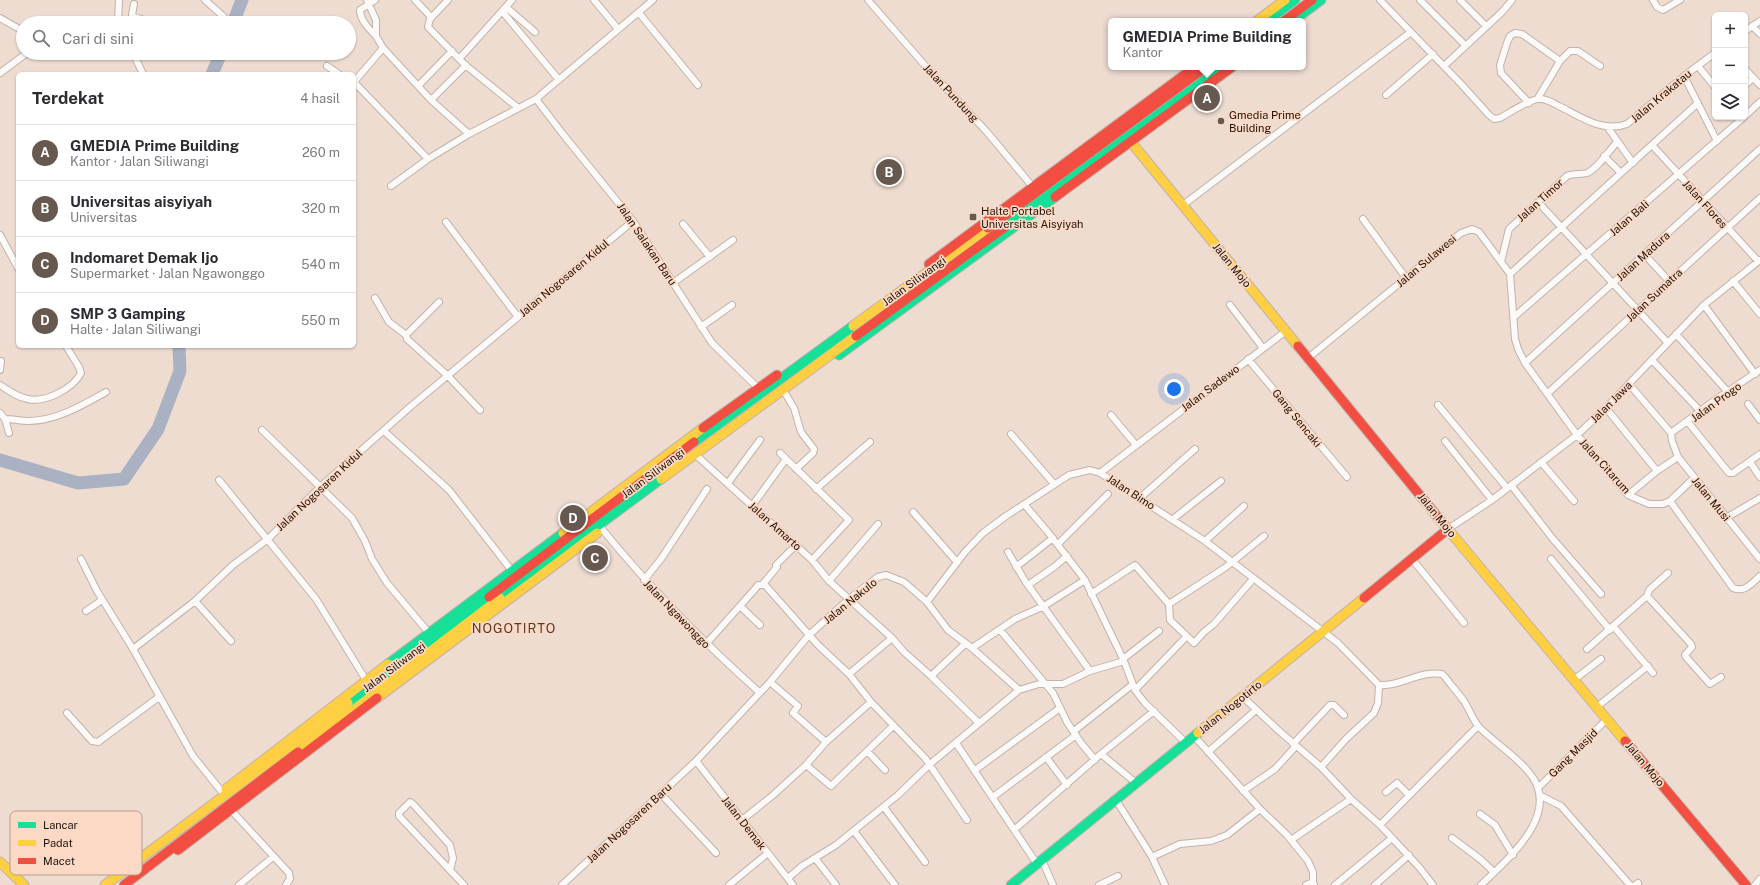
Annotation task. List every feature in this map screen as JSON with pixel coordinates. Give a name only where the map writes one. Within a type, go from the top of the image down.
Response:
[{"type":"main road","points":[[1261,18],[1285,0]]},
{"type":"main road","points":[[1271,18],[1295,0]]},
{"type":"main road","points":[[1288,18],[1312,0]]},
{"type":"main road","points":[[1297,18],[1321,0]]},
{"type":"main road","points":[[712,424],[758,388],[844,327],[1032,186],[1092,148],[1191,70]]},
{"type":"main road","name":"Jalan Siliwangi","points":[[493,598],[549,546],[712,424],[1202,70]]},
{"type":"main road","name":"Jalan Siliwangi","points":[[142,858],[473,612],[493,598],[560,558],[1077,177],[1218,70]]},
{"type":"main road","points":[[143,870],[150,869],[160,864],[560,558],[602,529],[785,393],[880,326],[1077,177],[1131,142],[1228,70]]},
{"type":"main road","name":"Jalan Mojo","points":[[1131,142],[1448,529],[1598,706],[1746,885]]},
{"type":"main road","name":"Jalan Nogotirto","points":[[1011,885],[1448,529]]},
{"type":"main road","points":[[142,853],[222,792],[285,741],[512,571],[549,546]]},
{"type":"main road","name":"Jalan Siliwangi","points":[[143,870],[473,612]]},
{"type":"main road","points":[[0,862],[10,872]]},
{"type":"main road","points":[[14,875],[24,885]]},
{"type":"main road","name":"Jalan Siliwangi","points":[[105,885],[118,875]]},
{"type":"main road","name":"Jalan Siliwangi","points":[[124,885],[137,875]]},
{"type":"street","points":[[118,16],[119,0]]},
{"type":"street","points":[[205,0],[223,16]]},
{"type":"street","points":[[376,0],[368,3],[360,10],[360,14],[368,28],[376,36],[383,48],[431,100],[469,134]]},
{"type":"street","points":[[414,0],[431,17]]},
{"type":"street","points":[[448,0],[431,17],[428,28],[459,59],[517,108]]},
{"type":"street","points":[[459,59],[511,0]]},
{"type":"street","points":[[594,0],[618,28]]},
{"type":"street","points":[[391,186],[428,159],[469,134],[536,99],[618,28],[639,13],[653,0]]},
{"type":"street","name":"Jalan Pundung","points":[[868,0],[928,69],[987,132],[1032,186]]},
{"type":"street","points":[[1380,0],[1433,54],[1489,115],[1494,118],[1500,118],[1538,98],[1567,52],[1574,50],[1600,66]]},
{"type":"street","points":[[1420,0],[1465,45]]},
{"type":"street","points":[[1444,66],[1502,12],[1512,0]]},
{"type":"street","points":[[1653,0],[1657,7],[1663,10],[1680,0]]},
{"type":"street","points":[[1463,1],[1486,26]]},
{"type":"street","points":[[368,3],[376,20],[376,36]]},
{"type":"street","points":[[134,4],[132,15],[134,16]]},
{"type":"street","points":[[504,9],[559,80]]},
{"type":"street","points":[[504,9],[535,32]]},
{"type":"street","points":[[639,13],[698,85]]},
{"type":"street","points":[[0,18],[16,27]]},
{"type":"street","points":[[1748,29],[1760,21]]},
{"type":"street","points":[[1752,26],[1760,34]]},
{"type":"street","points":[[1183,205],[1411,32]]},
{"type":"street","points":[[1529,103],[1501,73],[1500,65],[1510,36],[1515,33],[1522,34],[1560,61]]},
{"type":"street","points":[[356,80],[383,48]]},
{"type":"street","points":[[418,86],[452,52]]},
{"type":"street","points":[[1386,95],[1433,54]]},
{"type":"street","name":"Jalan Krakatau","points":[[1608,128],[1627,124],[1684,76],[1712,55]]},
{"type":"street","points":[[0,72],[17,60]]},
{"type":"street","points":[[137,60],[142,72]]},
{"type":"street","points":[[431,100],[466,65]]},
{"type":"street","points":[[327,66],[336,72]]},
{"type":"street","points":[[1698,66],[1713,84]]},
{"type":"street","points":[[1748,72],[1760,85]]},
{"type":"street","points":[[1684,76],[1717,141]]},
{"type":"street","points":[[1746,84],[1753,78]]},
{"type":"street","points":[[356,84],[428,159]]},
{"type":"street","points":[[1538,98],[1546,100],[1584,119],[1608,128],[1616,142],[1633,163]]},
{"type":"street","name":"Jalan Salakan Baru","points":[[536,99],[633,221],[712,343],[758,388]]},
{"type":"street","name":"Jalan Bali","points":[[1748,112],[1760,102]]},
{"type":"street","points":[[1577,435],[1525,363],[1515,339],[1510,274],[1698,103]]},
{"type":"street","name":"Jalan Bali","points":[[1514,317],[1679,175],[1740,120]]},
{"type":"street","name":"Jalan Timor","points":[[1501,262],[1509,229],[1568,176],[1585,174],[1616,142]]},
{"type":"street","name":"Jalan Flores","points":[[1652,146],[1726,228],[1759,260]]},
{"type":"street","name":"Jalan Madura","points":[[1525,363],[1614,284],[1760,149]]},
{"type":"street","points":[[1604,156],[1621,173]]},
{"type":"street","name":"Jalan Sumatra","points":[[1548,394],[1760,198]]},
{"type":"street","points":[[1539,203],[1668,343]]},
{"type":"street","points":[[1363,218],[1406,278]]},
{"type":"street","name":"Jalan Nogosaren Kidul","points":[[133,649],[195,601],[233,565],[268,539],[320,487],[384,431],[633,221]]},
{"type":"street","points":[[446,222],[518,317]]},
{"type":"street","points":[[683,224],[710,256]]},
{"type":"street","name":"Jalan Sulawesi","points":[[1308,358],[1466,229],[1479,232],[1510,274]]},
{"type":"street","points":[[0,235],[16,264]]},
{"type":"street","points":[[673,283],[733,240]]},
{"type":"street","points":[[1645,255],[1669,281]]},
{"type":"street","name":"Jalan Jawa","points":[[1448,529],[1492,500],[1577,435],[1606,408],[1704,305],[1759,260]]},
{"type":"street","points":[[1734,281],[1760,314]]},
{"type":"street","points":[[375,298],[389,322],[448,376],[480,410]]},
{"type":"street","points":[[406,336],[439,302]]},
{"type":"street","points":[[701,327],[732,305]]},
{"type":"street","points":[[1230,305],[1263,348]]},
{"type":"street","points":[[1704,305],[1757,372]]},
{"type":"street","name":"Jalan Sadewo","points":[[1100,473],[1286,331]]},
{"type":"street","points":[[1676,334],[1728,392]]},
{"type":"street","points":[[0,385],[29,400],[47,397],[64,390],[77,379],[81,373],[67,348]]},
{"type":"street","name":"Gang Sencaki","points":[[1248,359],[1347,477]]},
{"type":"street","points":[[1652,360],[1701,412]]},
{"type":"street","points":[[0,361],[0,370]]},
{"type":"street","name":"Jalan Progo","points":[[1671,433],[1757,372]]},
{"type":"street","points":[[1629,384],[1671,433]]},
{"type":"street","points":[[4,419],[30,421],[45,419],[77,409],[106,392]]},
{"type":"street","points":[[785,393],[794,408],[801,432],[814,449],[813,453],[796,469]]},
{"type":"street","points":[[1438,404],[1601,594]]},
{"type":"street","points":[[1748,404],[1760,420]]},
{"type":"street","points":[[1606,408],[1657,471]]},
{"type":"street","points":[[0,413],[9,433]]},
{"type":"street","points":[[1111,415],[1136,445]]},
{"type":"street","points":[[1688,422],[1728,472],[1734,473],[1760,454]]},
{"type":"street","points":[[262,430],[352,518],[365,541],[372,558],[387,583],[429,633]]},
{"type":"street","points":[[384,431],[449,490],[512,571]]},
{"type":"street","name":"Jalan Musi","points":[[1671,433],[1672,442],[1678,457],[1726,518],[1758,551],[1760,559]]},
{"type":"street","points":[[1011,434],[1054,484]]},
{"type":"street","name":"Jalan Citarum","points":[[1577,435],[1628,495],[1649,504],[1663,504],[1670,501]]},
{"type":"street","points":[[728,482],[760,440]]},
{"type":"street","points":[[1445,440],[1492,500]]},
{"type":"street","points":[[816,489],[870,442]]},
{"type":"street","points":[[1140,498],[1195,450]]},
{"type":"street","points":[[780,453],[844,515],[849,522],[812,560]]},
{"type":"street","name":"Jalan Amarto","points":[[698,457],[728,482],[752,506],[812,560],[828,581],[892,638],[904,652],[932,676],[979,723]]},
{"type":"street","points":[[1628,495],[1657,471],[1678,457]]},
{"type":"street","points":[[752,506],[786,459]]},
{"type":"street","points":[[1541,462],[1574,501]]},
{"type":"street","points":[[1750,462],[1760,477]]},
{"type":"street","name":"Jalan Bimo","points":[[927,602],[983,533],[1017,508],[1069,475],[1090,470],[1100,473],[1205,541],[1338,643],[1379,685]]},
{"type":"street","points":[[1694,478],[1670,501],[1733,588],[1739,590],[1744,589],[1760,576]]},
{"type":"street","points":[[219,480],[316,599],[366,680]]},
{"type":"street","points":[[1173,519],[1221,481]]},
{"type":"street","points":[[644,580],[661,559],[707,489]]},
{"type":"street","points":[[1058,544],[1108,494]]},
{"type":"street","points":[[1726,518],[1760,498]]},
{"type":"street","points":[[1024,504],[1058,544],[1085,580],[1123,660],[1134,687],[1154,711],[1186,743]]},
{"type":"street","points":[[1205,541],[1244,506]]},
{"type":"street","points":[[913,512],[958,562]]},
{"type":"street","points":[[828,581],[878,524]]},
{"type":"street","name":"Jalan Ngawonggo","points":[[602,529],[644,580],[706,644],[758,692]]},
{"type":"street","points":[[1169,604],[1232,563],[1264,536]]},
{"type":"street","points":[[1016,567],[1053,538]]},
{"type":"street","points":[[706,644],[758,585],[763,584],[777,567],[776,565],[796,545]]},
{"type":"street","points":[[1008,552],[1016,567],[1090,671]]},
{"type":"street","points":[[1028,584],[1054,568],[1067,556]]},
{"type":"street","points":[[81,559],[102,600],[133,649],[193,756],[222,792]]},
{"type":"street","points":[[1412,559],[1464,623]]},
{"type":"street","points":[[1551,559],[1612,629],[1653,673]]},
{"type":"street","points":[[1091,594],[1135,565],[1169,604],[1170,620],[1186,637],[1194,643],[1214,624],[1254,579]]},
{"type":"street","points":[[1587,649],[1612,629],[1647,596],[1649,590],[1668,573]]},
{"type":"street","name":"Jalan Nakulo","points":[[696,761],[758,692],[770,682],[809,635],[849,599],[878,577],[886,575],[904,582],[927,602],[948,630],[972,648],[1019,690]]},
{"type":"street","points":[[972,648],[1015,619],[1044,606],[1085,580]]},
{"type":"street","points":[[763,584],[768,587],[809,635],[849,674],[871,702],[930,764],[967,820]]},
{"type":"street","points":[[1647,596],[1692,644],[1692,647],[1685,655],[1705,680],[1712,683],[1721,677]]},
{"type":"street","points":[[86,611],[102,600]]},
{"type":"street","points":[[195,601],[232,641]]},
{"type":"street","points":[[740,606],[760,625]]},
{"type":"street","points":[[1000,630],[1048,685],[1075,733],[1095,760]]},
{"type":"street","points":[[788,878],[802,866],[854,831],[884,807],[930,764],[1019,690],[1039,684],[1064,684],[1090,671],[1123,660],[1158,630]]},
{"type":"street","points":[[993,797],[1134,687],[1186,637]]},
{"type":"street","points":[[849,674],[892,638]]},
{"type":"street","points":[[932,676],[965,644]]},
{"type":"street","points":[[1575,679],[1601,659]]},
{"type":"street","points":[[1598,706],[1648,666]]},
{"type":"street","points":[[1321,767],[1346,739],[1374,713],[1378,703],[1379,685],[1397,683],[1424,675],[1442,674],[1464,701],[1478,726],[1528,770],[1539,786],[1541,796],[1538,818],[1512,854],[1481,885]]},
{"type":"street","points":[[770,682],[798,706],[793,713],[826,742]]},
{"type":"street","points":[[67,713],[92,740],[98,742],[159,697]]},
{"type":"street","points":[[1243,697],[1321,767],[1351,799],[1380,825],[1409,855],[1433,885]]},
{"type":"street","points":[[742,820],[772,796],[806,765],[826,742],[871,702]]},
{"type":"street","points":[[1243,791],[1275,769],[1330,705],[1334,705],[1344,714]]},
{"type":"street","points":[[975,770],[1060,708]]},
{"type":"street","points":[[1208,752],[1256,710]]},
{"type":"street","points":[[1015,829],[1101,754],[1154,711]]},
{"type":"street","name":"Gang Masjid","points":[[1539,786],[1608,719]]},
{"type":"street","points":[[806,765],[831,786],[893,726]]},
{"type":"street","points":[[1380,825],[1478,726]]},
{"type":"street","points":[[1194,736],[1260,810],[1291,840],[1308,861],[1313,872],[1314,883],[1306,885]]},
{"type":"street","points":[[956,743],[1039,862],[1053,885]]},
{"type":"street","points":[[867,751],[885,770]]},
{"type":"street","points":[[1101,754],[1136,784]]},
{"type":"street","points":[[1046,757],[1067,785]]},
{"type":"street","name":"Jalan Nogosaren Baru","points":[[562,885],[696,761]]},
{"type":"street","name":"Jalan Demak","points":[[696,761],[793,885]]},
{"type":"street","points":[[1386,792],[1397,783],[1409,795]]},
{"type":"street","points":[[661,794],[716,854]]},
{"type":"street","points":[[1541,796],[1561,806],[1630,885]]},
{"type":"street","points":[[1291,840],[1351,799]]},
{"type":"street","points":[[1116,800],[1152,857],[1165,885]]},
{"type":"street","points":[[450,870],[453,858],[450,845],[410,802],[399,813],[399,816],[464,885]]},
{"type":"street","points":[[884,807],[926,862]]},
{"type":"street","points":[[231,810],[288,873],[290,879],[286,885]]},
{"type":"street","points":[[1152,857],[1180,844],[1211,841],[1226,835],[1260,810]]},
{"type":"street","points":[[1480,814],[1495,825],[1512,854]]},
{"type":"street","points":[[854,831],[894,885]]},
{"type":"street","points":[[1335,885],[1392,838]]},
{"type":"street","points":[[1452,838],[1480,859],[1494,872]]},
{"type":"street","points":[[729,885],[768,853]]},
{"type":"street","points":[[1379,884],[1409,855]]},
{"type":"street","points":[[239,885],[273,857]]},
{"type":"street","points":[[815,858],[836,885]]},
{"type":"street","points":[[1099,885],[1118,876]]},
{"type":"street","points":[[1755,885],[1760,879]]},
{"type":"waterway","points":[[236,16],[242,0]]},
{"type":"waterway","points":[[213,72],[218,60]]},
{"type":"waterway","points":[[0,460],[78,483],[124,479],[158,429],[180,371],[179,348]]},
{"type":"traffic: fast","points":[[1271,18],[1295,0]]},
{"type":"traffic: fast","points":[[1297,18],[1321,0]]},
{"type":"traffic: fast","points":[[1005,227],[1218,70]]},
{"type":"traffic: fast","points":[[839,355],[1055,197]]},
{"type":"traffic: fast","points":[[694,442],[853,326]]},
{"type":"traffic: fast","points":[[500,598],[661,479]]},
{"type":"traffic: fast","points":[[388,664],[563,533]]},
{"type":"traffic: fast","points":[[348,703],[489,597]]},
{"type":"traffic: fast","points":[[1011,885],[1198,733]]},
{"type":"traffic: slow","points":[[1261,18],[1285,0]]},
{"type":"traffic: slow","points":[[1131,142],[1298,346]]},
{"type":"traffic: slow","points":[[853,326],[988,228]]},
{"type":"traffic: slow","points":[[661,479],[856,336]]},
{"type":"traffic: slow","points":[[563,533],[703,428]]},
{"type":"traffic: slow","points":[[1441,521],[1625,741]]},
{"type":"traffic: slow","points":[[377,698],[597,533]]},
{"type":"traffic: slow","points":[[298,752],[500,598]]},
{"type":"traffic: slow","points":[[1198,733],[1364,598]]},
{"type":"traffic: slow","points":[[226,789],[388,664]]},
{"type":"traffic: slow","points":[[142,857],[348,703]]},
{"type":"traffic: slow","points":[[0,862],[10,872]]},
{"type":"traffic: slow","points":[[14,875],[24,885]]},
{"type":"traffic: slow","points":[[105,885],[118,875]]},
{"type":"traffic: jam","points":[[1288,18],[1312,0]]},
{"type":"traffic: jam","points":[[929,264],[1191,70]]},
{"type":"traffic: jam","points":[[988,228],[1202,70]]},
{"type":"traffic: jam","points":[[1055,197],[1228,70]]},
{"type":"traffic: jam","points":[[856,336],[1005,227]]},
{"type":"traffic: jam","points":[[1298,346],[1441,521]]},
{"type":"traffic: jam","points":[[703,428],[777,375]]},
{"type":"traffic: jam","points":[[489,597],[694,442]]},
{"type":"traffic: jam","points":[[1364,598],[1448,529]]},
{"type":"traffic: jam","points":[[178,850],[377,698]]},
{"type":"traffic: jam","points":[[1625,741],[1746,885]]},
{"type":"traffic: jam","points":[[142,871],[298,752]]},
{"type":"traffic: jam","points":[[124,885],[137,875]]},
{"type":"place","name":"GMEDIA Prime Building","points":[[1207,98]]},
{"type":"place","name":"Gmedia Prime Building","points":[[1221,121]]},
{"type":"place","name":"Universitas aisyiyah","points":[[889,172]]},
{"type":"place","name":"Halte Portabel Universitas Aisyiyah","points":[[973,217]]},
{"type":"place","name":"SMP 3 Gamping","points":[[573,518]]},
{"type":"place","name":"Indomaret Demak Ijo","points":[[595,558]]},
{"type":"district","name":"NOGOTIRTO","points":[[514,628]]}]
